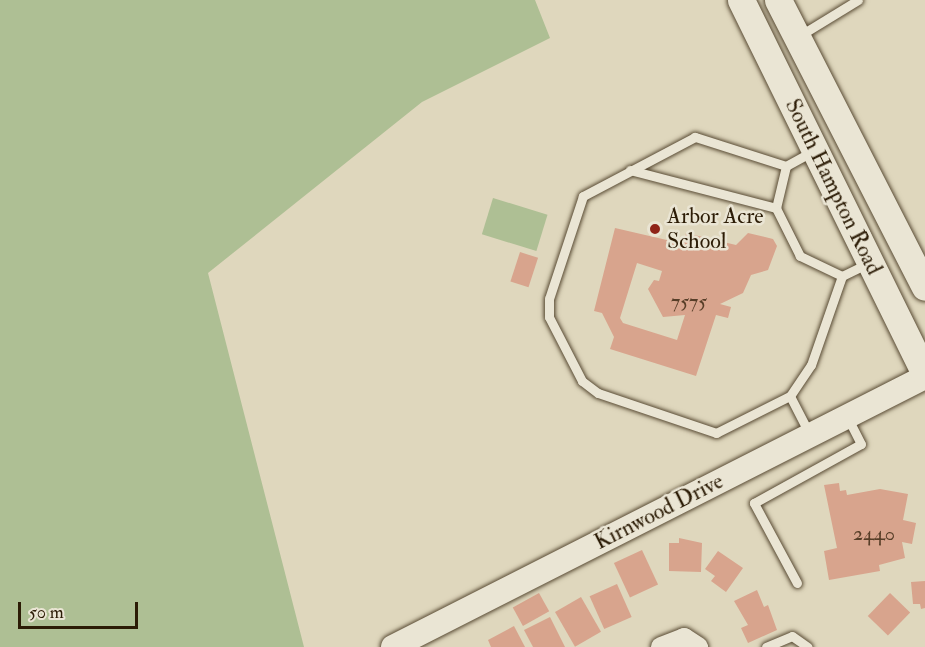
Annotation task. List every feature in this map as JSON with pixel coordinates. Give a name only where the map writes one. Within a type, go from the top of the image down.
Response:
[{"type":"main road","name":"South Hampton Road","points":[[741,0],[925,375]]},
{"type":"main road","name":"South Hampton Road","points":[[778,0],[925,287]]},
{"type":"street","name":"Kirnwood Drive","points":[[393,647],[847,417],[925,375]]},
{"type":"street","points":[[661,647],[691,642]]},
{"type":"lane","points":[[797,37],[858,0]]},
{"type":"lane","points":[[815,150],[786,166],[694,137],[583,196],[549,299],[549,317],[582,381],[598,393],[716,433],[790,396],[811,364],[842,276],[870,263]]},
{"type":"lane","points":[[786,166],[776,208],[800,256],[842,276]]},
{"type":"lane","points":[[630,170],[776,208]]},
{"type":"lane","points":[[790,396],[810,435]]},
{"type":"lane","points":[[797,583],[754,503],[861,444],[847,417]]},
{"type":"lane","points":[[766,647],[792,636],[808,647]]},
{"type":"green space","points":[[0,0],[535,0],[550,38],[422,102],[208,273],[304,647],[0,647]]},
{"type":"green space","points":[[493,198],[548,215],[536,251],[482,234]]},
{"type":"building","points":[[615,228],[684,244],[686,233],[736,245],[748,233],[773,239],[777,246],[768,270],[751,275],[743,293],[720,304],[731,307],[728,318],[716,315],[696,376],[610,349],[614,337],[602,313],[594,311]],"holes":[[[637,263],[662,271],[659,281],[654,280],[648,289],[663,317],[685,315],[677,340],[623,323],[620,318]]]},
{"type":"building","points":[[520,252],[538,258],[528,287],[510,281]]},
{"type":"building","points":[[839,483],[840,491],[846,490],[847,495],[880,489],[908,494],[903,520],[916,523],[912,544],[902,542],[905,558],[879,565],[880,571],[829,580],[824,551],[837,548],[824,485]]},
{"type":"building","points":[[679,538],[702,543],[701,572],[669,571],[669,543],[679,543]]},
{"type":"building","points":[[642,550],[658,584],[630,598],[614,563]]},
{"type":"building","points":[[718,551],[743,568],[726,592],[711,581],[715,576],[705,569]]},
{"type":"building","points":[[925,581],[925,608],[921,609],[920,604],[913,604],[911,582]]},
{"type":"building","points":[[617,584],[632,617],[604,629],[590,596]]},
{"type":"building","points":[[757,590],[764,607],[768,605],[777,630],[748,643],[741,628],[748,625],[734,601]]},
{"type":"building","points":[[539,593],[549,611],[523,626],[513,608]]},
{"type":"building","points":[[890,593],[910,612],[888,635],[868,616]]},
{"type":"building","points":[[581,597],[601,632],[575,647],[555,612]]},
{"type":"building","points":[[550,617],[565,647],[533,647],[524,630]]},
{"type":"building","points":[[514,626],[525,647],[491,647],[488,640]]},
{"type":"place","name":"Arbor Acre School","points":[[655,229]]}]
